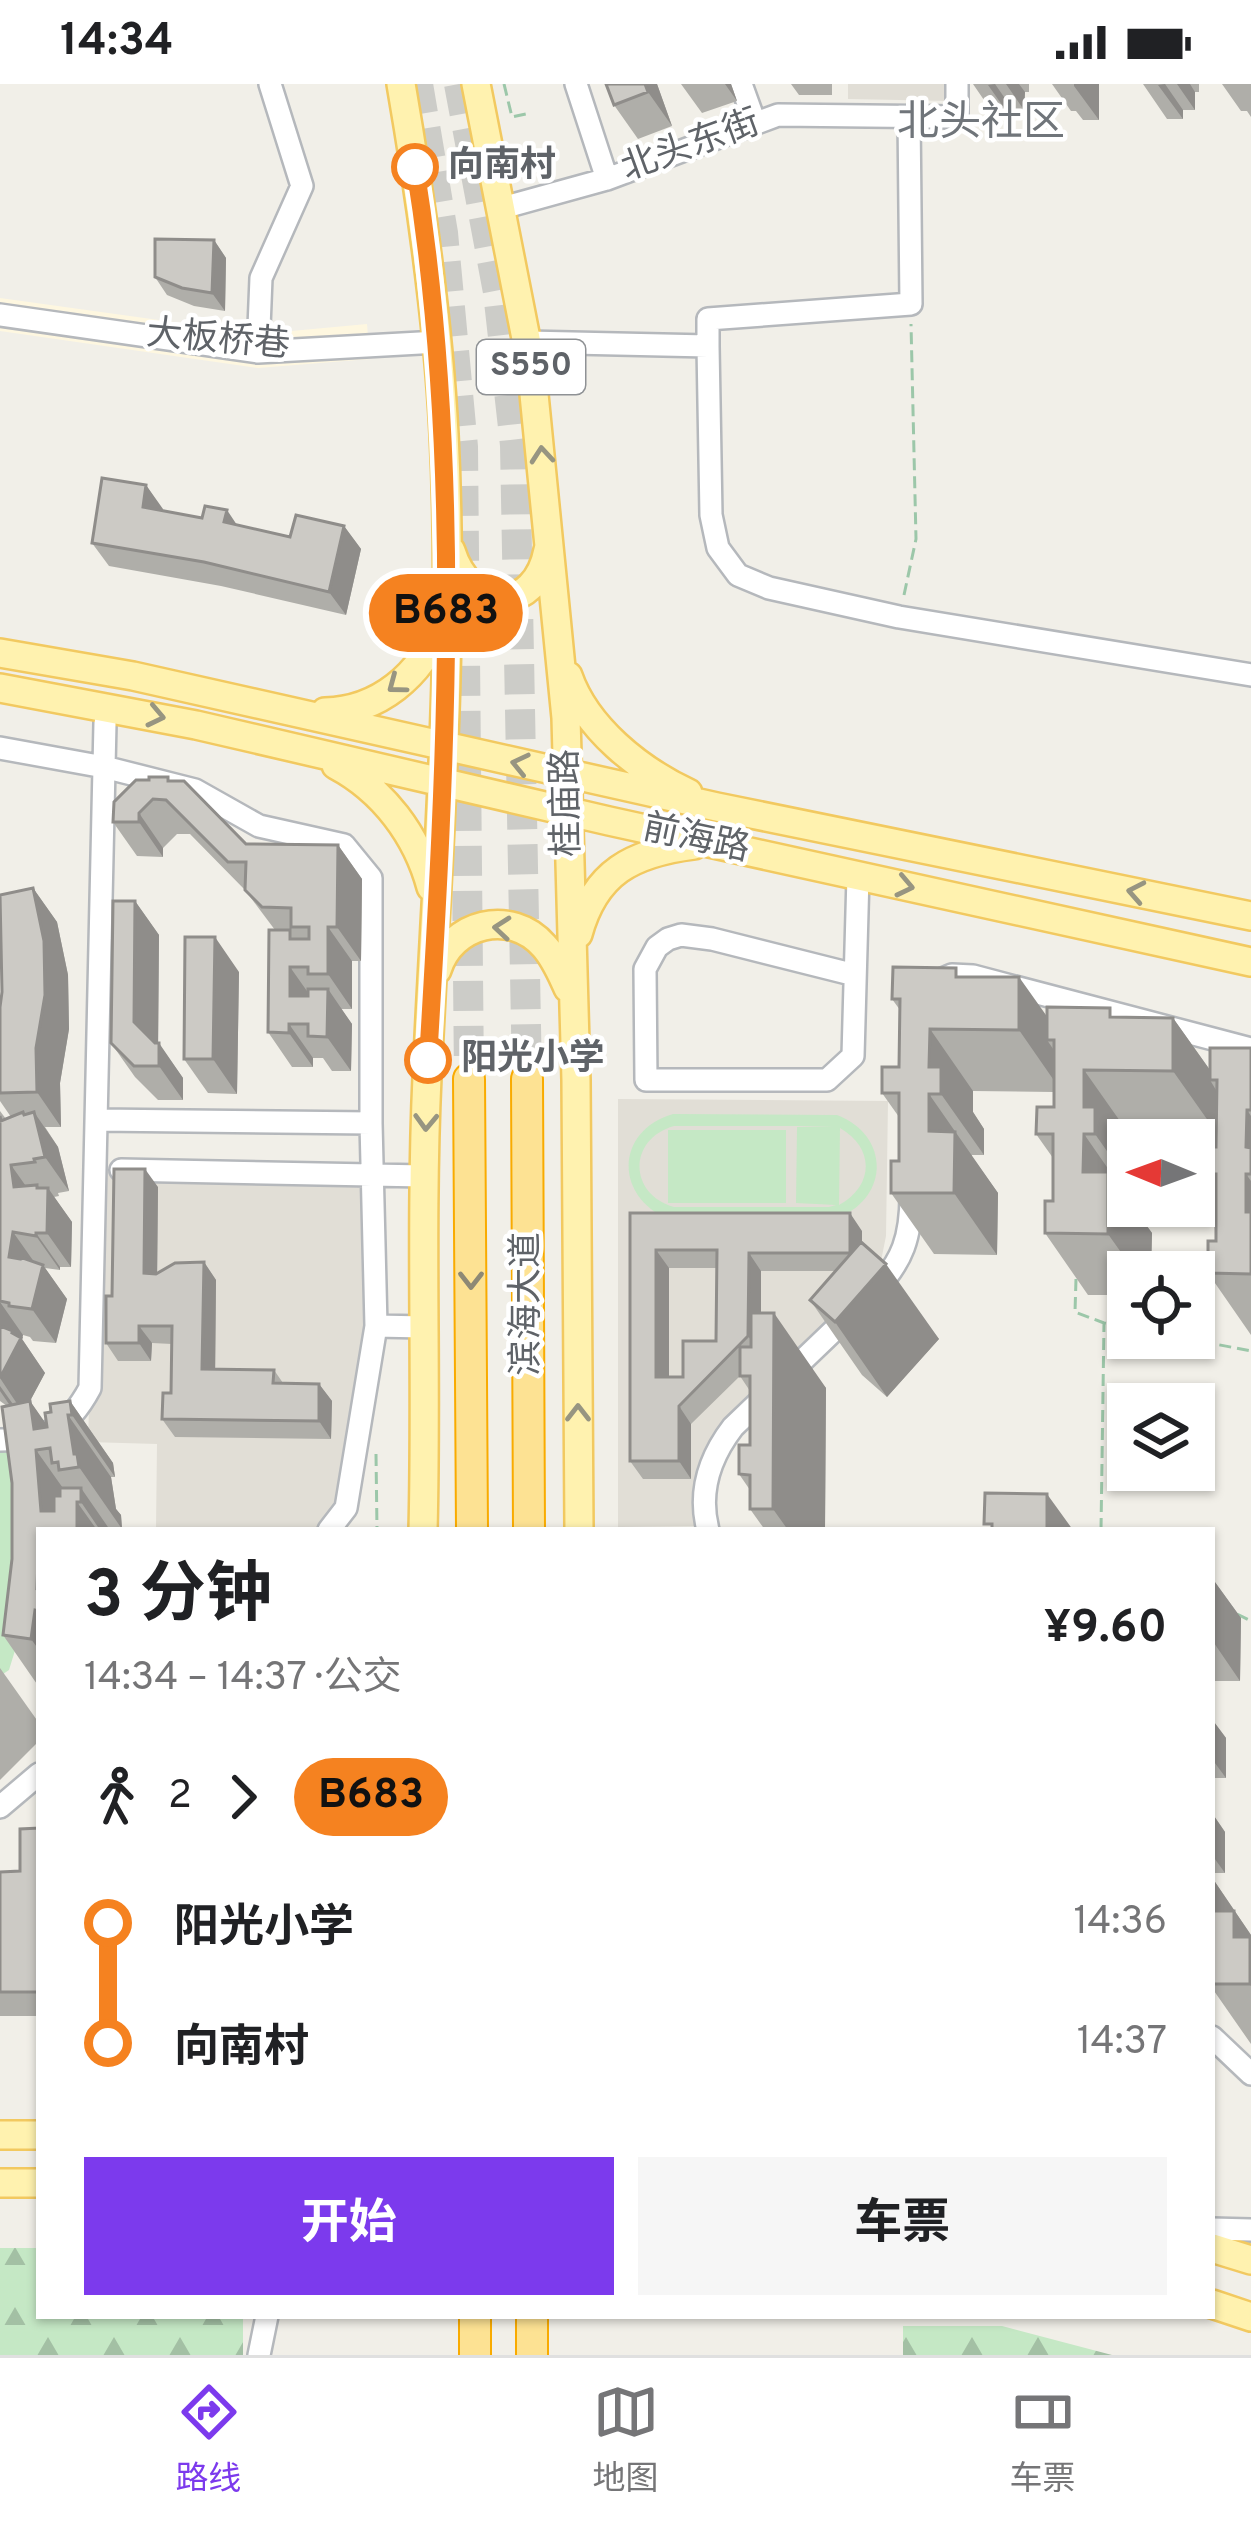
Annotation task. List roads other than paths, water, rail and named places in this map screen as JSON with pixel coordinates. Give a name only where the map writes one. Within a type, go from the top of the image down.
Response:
[{"type":"highway","name":"滨海大道","points":[[470,1079],[472,1527]]},
{"type":"highway","name":"滨海大道","points":[[526,1079],[529,1527]]},
{"type":"highway","points":[[476,2319],[476,2355]]},
{"type":"highway","points":[[532,2319],[532,2355]]},
{"type":"main road","name":"S550","points":[[401,84],[438,342],[446,536],[443,782],[424,1176],[423,1527]]},
{"type":"main road","name":"桂庙路","points":[[476,84],[527,342],[561,655],[576,1080],[579,1527]]},
{"type":"main road","points":[[446,536],[468,584],[484,596],[500,598],[529,588],[540,574],[549,535]]},
{"type":"main road","points":[[300,713],[362,707],[388,693],[426,657],[446,598]]},
{"type":"main road","name":"前海路","points":[[0,653],[133,676],[717,807],[1251,916]]},
{"type":"main road","points":[[561,655],[580,703],[606,736],[678,788],[717,807]]},
{"type":"main road","name":"前海路","points":[[0,688],[116,708],[1251,962]]},
{"type":"main road","points":[[305,750],[343,768],[394,813],[425,865],[436,926]]},
{"type":"main road","points":[[572,968],[582,917],[613,872],[641,857],[710,844]]},
{"type":"main road","points":[[432,989],[452,943],[464,932],[496,924],[526,931],[543,944],[572,997]]},
{"type":"main road","points":[[0,2135],[36,2135]]},
{"type":"main road","points":[[0,2183],[36,2183]]},
{"type":"main road","points":[[1215,2249],[1251,2260]]},
{"type":"main road","points":[[1215,2305],[1251,2317]]},
{"type":"street","points":[[258,352],[261,278],[302,186],[270,84]]},
{"type":"street","points":[[576,84],[607,179]]},
{"type":"street","points":[[741,84],[755,124]]},
{"type":"street","name":"北头东街","points":[[502,208],[607,179],[778,116],[957,117],[957,84]]},
{"type":"street","points":[[908,116],[910,304],[708,320],[711,514],[718,548],[738,575],[769,588],[899,617],[1251,675]]},
{"type":"street","name":"大板桥巷","points":[[0,315],[258,352],[438,342]]},
{"type":"street","points":[[527,342],[708,346]]},
{"type":"street","points":[[0,1440],[47,1434],[80,1407],[90,1388],[105,723]]},
{"type":"street","points":[[0,748],[195,790],[260,826],[344,845],[370,878],[376,1326],[346,1508],[331,1527]]},
{"type":"street","points":[[855,975],[712,939],[680,935],[668,939],[657,947],[645,969],[646,1080],[827,1081],[853,1056],[858,876]]},
{"type":"street","points":[[919,1000],[929,985],[952,975],[973,976],[1251,1049]]},
{"type":"street","points":[[97,1120],[371,1123]]},
{"type":"street","points":[[708,1527],[707,1472],[718,1446],[733,1426],[877,1289],[899,1258],[908,1239],[911,1166]]},
{"type":"street","points":[[96,1169],[424,1176]]},
{"type":"street","points":[[376,1326],[424,1327]]},
{"type":"street","points":[[0,1807],[36,1777]]},
{"type":"street","points":[[1215,2040],[1251,2074]]},
{"type":"street","points":[[1215,2229],[1251,2230]]},
{"type":"street","points":[[259,2355],[266,2319]]},
{"type":"tunnel","points":[[418,84],[443,233],[463,447],[469,1079]]},
{"type":"tunnel","points":[[459,84],[498,292],[515,445],[527,1079]]},
{"type":"place","name":"向南村","points":[[415,167]]},
{"type":"place","name":"阳光小学","points":[[428,1060]]},
{"type":"district","name":"北头社区","points":[[981,124]]}]
